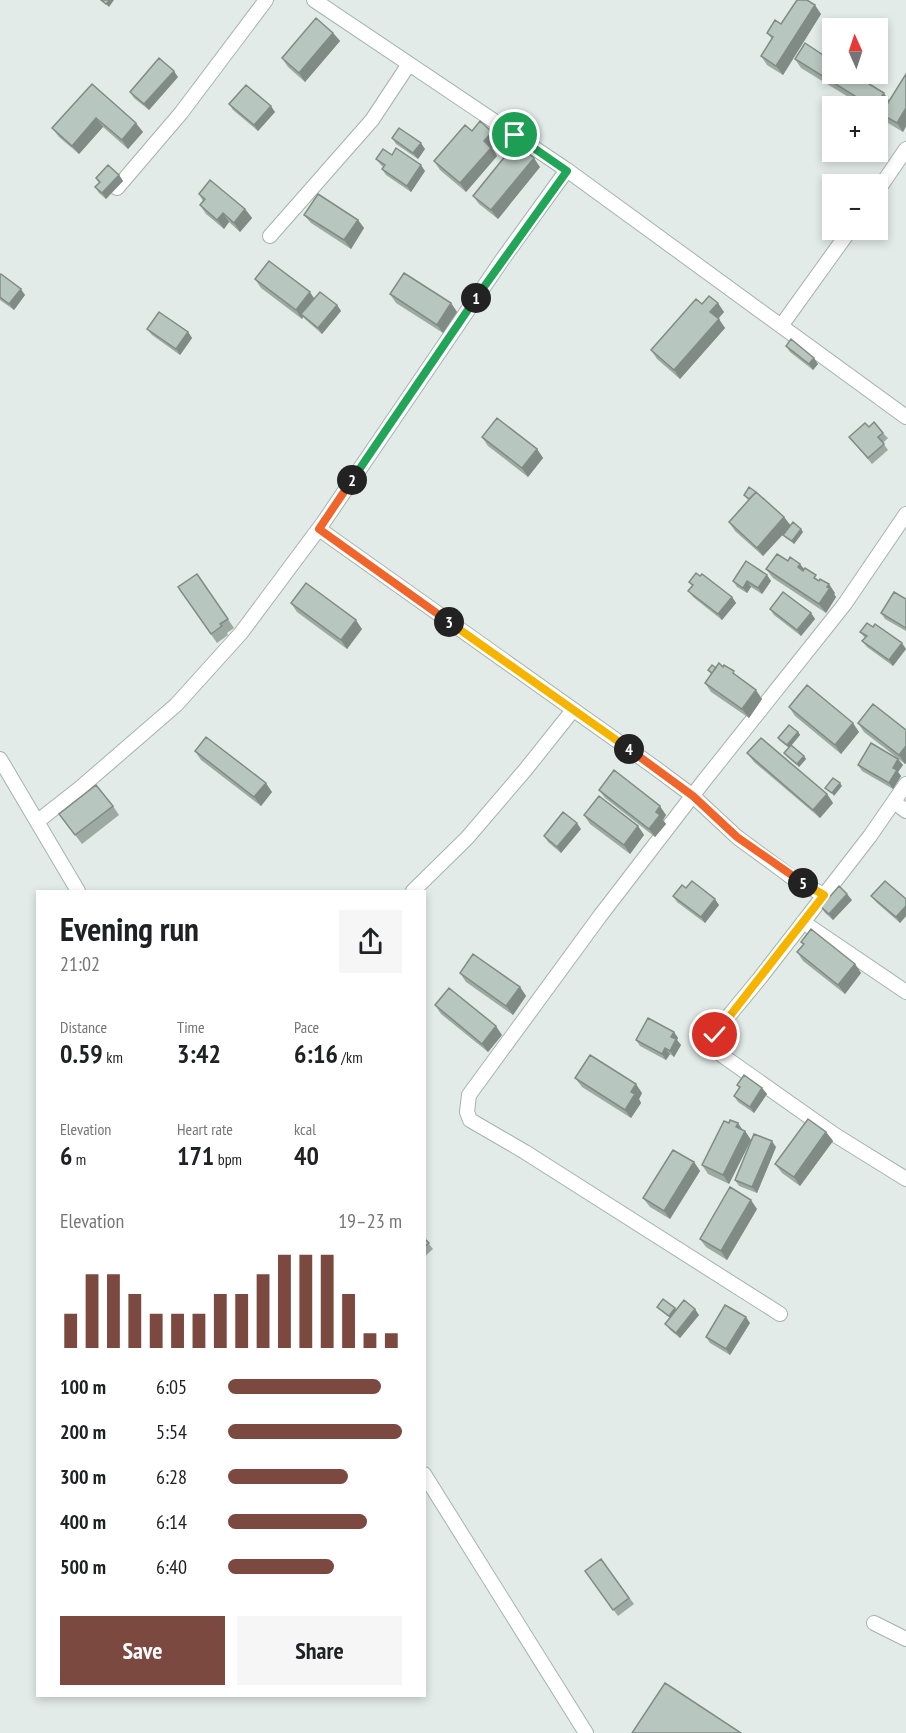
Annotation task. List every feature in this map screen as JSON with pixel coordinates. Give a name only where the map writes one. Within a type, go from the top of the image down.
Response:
[{"type":"street","points":[[117,188],[181,113],[266,0]]},
{"type":"street","points":[[314,0],[567,171],[906,417]]},
{"type":"street","points":[[270,236],[372,120],[410,64]]},
{"type":"street","points":[[888,175],[906,149]]},
{"type":"street","points":[[38,821],[176,705],[241,633],[319,529],[502,260],[567,171]]},
{"type":"street","points":[[781,326],[843,240]]},
{"type":"street","points":[[780,1314],[543,1163],[470,1120],[467,1112],[469,1095],[600,916],[844,605],[906,514]]},
{"type":"street","points":[[319,529],[693,796],[737,837],[794,879],[824,895]]},
{"type":"street","points":[[413,890],[467,838],[573,710]]},
{"type":"street","points":[[0,759],[77,890]]},
{"type":"street","points":[[906,784],[870,836],[717,1030],[714,1040],[718,1052],[835,1134],[906,1179]]},
{"type":"street","points":[[894,802],[906,811]]},
{"type":"street","points":[[803,922],[906,992]]},
{"type":"street","points":[[426,1477],[586,1733]]},
{"type":"street","points":[[874,1623],[906,1639]]},
{"type":"building","points":[[797,0],[807,0],[815,5],[776,66],[761,56],[773,37],[767,33],[775,20],[781,24]]},
{"type":"building","points":[[316,18],[333,33],[299,73],[282,58]]},
{"type":"building","points":[[805,43],[822,54],[822,76],[795,59]]},
{"type":"building","points":[[159,58],[174,71],[144,104],[130,92]]},
{"type":"building","points":[[906,74],[906,108],[897,123],[888,118],[888,103]]},
{"type":"building","points":[[92,84],[136,123],[122,140],[96,118],[72,146],[52,128]]},
{"type":"building","points":[[835,84],[869,84],[884,93],[882,96],[855,96]]},
{"type":"building","points":[[246,85],[271,106],[254,125],[229,104]]},
{"type":"building","points":[[480,121],[492,132],[484,141],[491,148],[460,183],[434,161],[465,125],[472,131]]},
{"type":"building","points":[[399,128],[421,143],[413,153],[392,138]]},
{"type":"building","points":[[520,147],[534,158],[491,210],[473,196],[511,149],[516,153]]},
{"type":"building","points":[[396,148],[421,165],[407,186],[382,169],[385,165],[376,159],[383,149],[392,155]]},
{"type":"building","points":[[108,165],[119,175],[102,193],[95,187],[100,182],[96,178]]},
{"type":"building","points":[[210,180],[245,209],[234,223],[223,213],[217,220],[200,205],[205,199],[199,194]]},
{"type":"building","points":[[318,194],[358,220],[344,240],[304,215]]},
{"type":"building","points":[[269,261],[310,292],[296,310],[255,279]]},
{"type":"building","points":[[404,273],[451,303],[437,325],[390,294]]},
{"type":"building","points":[[1,274],[21,289],[9,304],[0,297]]},
{"type":"building","points":[[320,292],[337,305],[318,328],[301,314]]},
{"type":"building","points":[[709,296],[718,303],[710,312],[719,319],[674,370],[651,350],[696,299],[702,304]]},
{"type":"building","points":[[159,312],[188,332],[176,349],[147,329]]},
{"type":"building","points":[[791,339],[814,358],[809,364],[786,346]]},
{"type":"building","points":[[497,418],[537,449],[522,468],[482,437]]},
{"type":"building","points":[[874,422],[883,433],[878,437],[884,444],[868,458],[849,437],[865,423],[869,427]]},
{"type":"building","points":[[749,487],[756,492],[749,499],[744,495]]},
{"type":"building","points":[[756,492],[784,517],[757,548],[729,522]]},
{"type":"building","points":[[793,522],[801,529],[792,541],[783,535]]},
{"type":"building","points":[[777,554],[788,561],[790,557],[800,564],[798,567],[803,571],[805,568],[816,575],[814,578],[829,584],[827,587],[830,588],[819,604],[766,569]]},
{"type":"building","points":[[746,561],[767,575],[758,588],[747,581],[743,588],[733,581]]},
{"type":"building","points":[[696,573],[700,576],[702,574],[732,597],[718,614],[688,591],[693,585],[689,582]]},
{"type":"building","points":[[197,574],[228,619],[211,634],[178,587]]},
{"type":"building","points":[[306,583],[356,620],[341,640],[291,603]]},
{"type":"building","points":[[783,592],[811,613],[797,630],[770,609]]},
{"type":"building","points":[[894,592],[906,599],[906,628],[881,613]]},
{"type":"building","points":[[867,623],[873,627],[875,624],[902,643],[889,660],[862,641],[867,636],[860,632]]},
{"type":"building","points":[[719,663],[734,671],[733,673],[756,690],[742,709],[705,683]]},
{"type":"building","points":[[712,665],[716,668],[712,673],[708,670]]},
{"type":"building","points":[[807,685],[853,723],[835,745],[789,707]]},
{"type":"building","points":[[873,704],[906,730],[906,746],[899,755],[858,723]]},
{"type":"building","points":[[789,725],[798,732],[787,745],[778,738]]},
{"type":"building","points":[[206,737],[266,783],[254,797],[195,751]]},
{"type":"building","points":[[761,738],[827,794],[813,810],[747,753]]},
{"type":"building","points":[[871,743],[898,759],[893,768],[897,770],[889,783],[858,765]]},
{"type":"building","points":[[791,745],[804,756],[797,764],[784,753]]},
{"type":"building","points":[[614,770],[660,806],[656,812],[660,815],[649,829],[599,790]]},
{"type":"building","points":[[833,778],[840,783],[832,793],[825,788]]},
{"type":"building","points":[[96,785],[113,806],[75,835],[59,814]]},
{"type":"building","points":[[599,796],[638,826],[624,845],[584,815]]},
{"type":"building","points":[[563,812],[577,823],[557,847],[544,836]]},
{"type":"building","points":[[692,881],[715,899],[701,917],[673,896],[682,885],[686,888]]},
{"type":"building","points":[[885,881],[906,899],[906,906],[896,917],[871,896]]},
{"type":"building","points":[[839,886],[847,894],[829,914],[821,907]]},
{"type":"building","points":[[811,929],[855,964],[838,985],[797,952],[804,944],[801,942]]},
{"type":"building","points":[[473,954],[520,987],[506,1006],[460,973]]},
{"type":"building","points":[[449,988],[496,1026],[482,1044],[435,1005]]},
{"type":"building","points":[[648,1018],[674,1032],[671,1037],[676,1039],[670,1051],[665,1048],[662,1054],[636,1040]]},
{"type":"building","points":[[590,1055],[636,1084],[631,1092],[635,1094],[625,1110],[575,1078]]},
{"type":"building","points":[[744,1075],[762,1088],[750,1107],[734,1096],[740,1087],[737,1085]]},
{"type":"building","points":[[808,1119],[826,1132],[794,1177],[775,1164]]},
{"type":"building","points":[[730,1120],[738,1123],[736,1127],[745,1131],[723,1175],[702,1165],[724,1121],[729,1123]]},
{"type":"building","points":[[754,1134],[772,1141],[752,1187],[735,1180]]},
{"type":"building","points":[[673,1150],[694,1162],[664,1211],[643,1198]]},
{"type":"building","points":[[730,1187],[751,1200],[721,1251],[700,1239]]},
{"type":"building","points":[[663,1299],[675,1308],[669,1316],[657,1307]]},
{"type":"building","points":[[684,1300],[695,1309],[676,1333],[665,1324]]},
{"type":"building","points":[[725,1305],[746,1317],[726,1349],[706,1337]]},
{"type":"building","points":[[601,1559],[629,1598],[613,1610],[585,1571]]},
{"type":"building","points":[[665,1683],[741,1733],[632,1733]]},
{"type":"route","points":[[515,135],[567,171],[502,260],[319,529],[654,767],[693,796],[737,837],[794,879],[824,895],[715,1035]]}]
